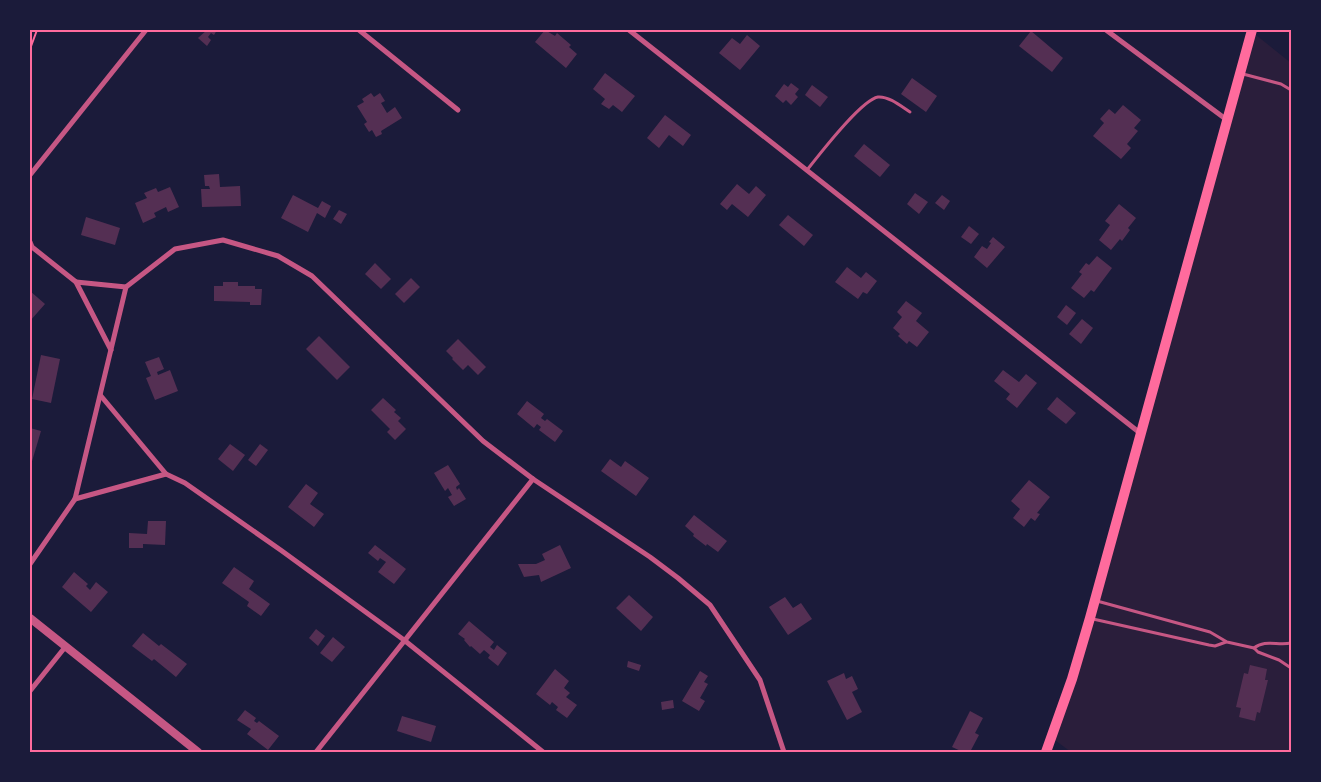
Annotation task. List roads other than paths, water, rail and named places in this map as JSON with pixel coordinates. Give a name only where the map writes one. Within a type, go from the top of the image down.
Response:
[{"type":"main road","points":[[1046,752],[1072,679],[1090,618],[1252,30]]},
{"type":"street","points":[[30,175],[146,30]]},
{"type":"street","points":[[359,30],[458,110]]},
{"type":"street","points":[[629,30],[1140,434]]},
{"type":"street","points":[[1106,30],[1227,120]]},
{"type":"street","points":[[30,564],[75,499],[126,287],[175,249],[223,240],[278,256],[312,276],[483,441],[533,479],[650,556],[710,605],[760,680],[784,752]]},
{"type":"street","points":[[30,242],[32,247],[76,282],[112,350]]},
{"type":"street","points":[[76,282],[126,287]]},
{"type":"street","points":[[101,396],[166,474],[185,483],[404,640],[543,752]]},
{"type":"street","points":[[75,499],[166,474]]},
{"type":"street","points":[[316,752],[533,479]]},
{"type":"street","points":[[30,618],[198,752]]},
{"type":"street","points":[[30,691],[66,646]]},
{"type":"lane","points":[[1240,74],[1281,84],[1291,90]]},
{"type":"lane","points":[[807,170],[843,128],[871,100],[880,97],[892,101],[910,112]]},
{"type":"lane","points":[[1094,600],[1210,632],[1227,642],[1254,648],[1258,652],[1278,660],[1291,668]]},
{"type":"lane","points":[[1090,618],[1209,645],[1215,646],[1227,642]]},
{"type":"lane","points":[[1254,648],[1263,643],[1284,645],[1291,643]]}]
